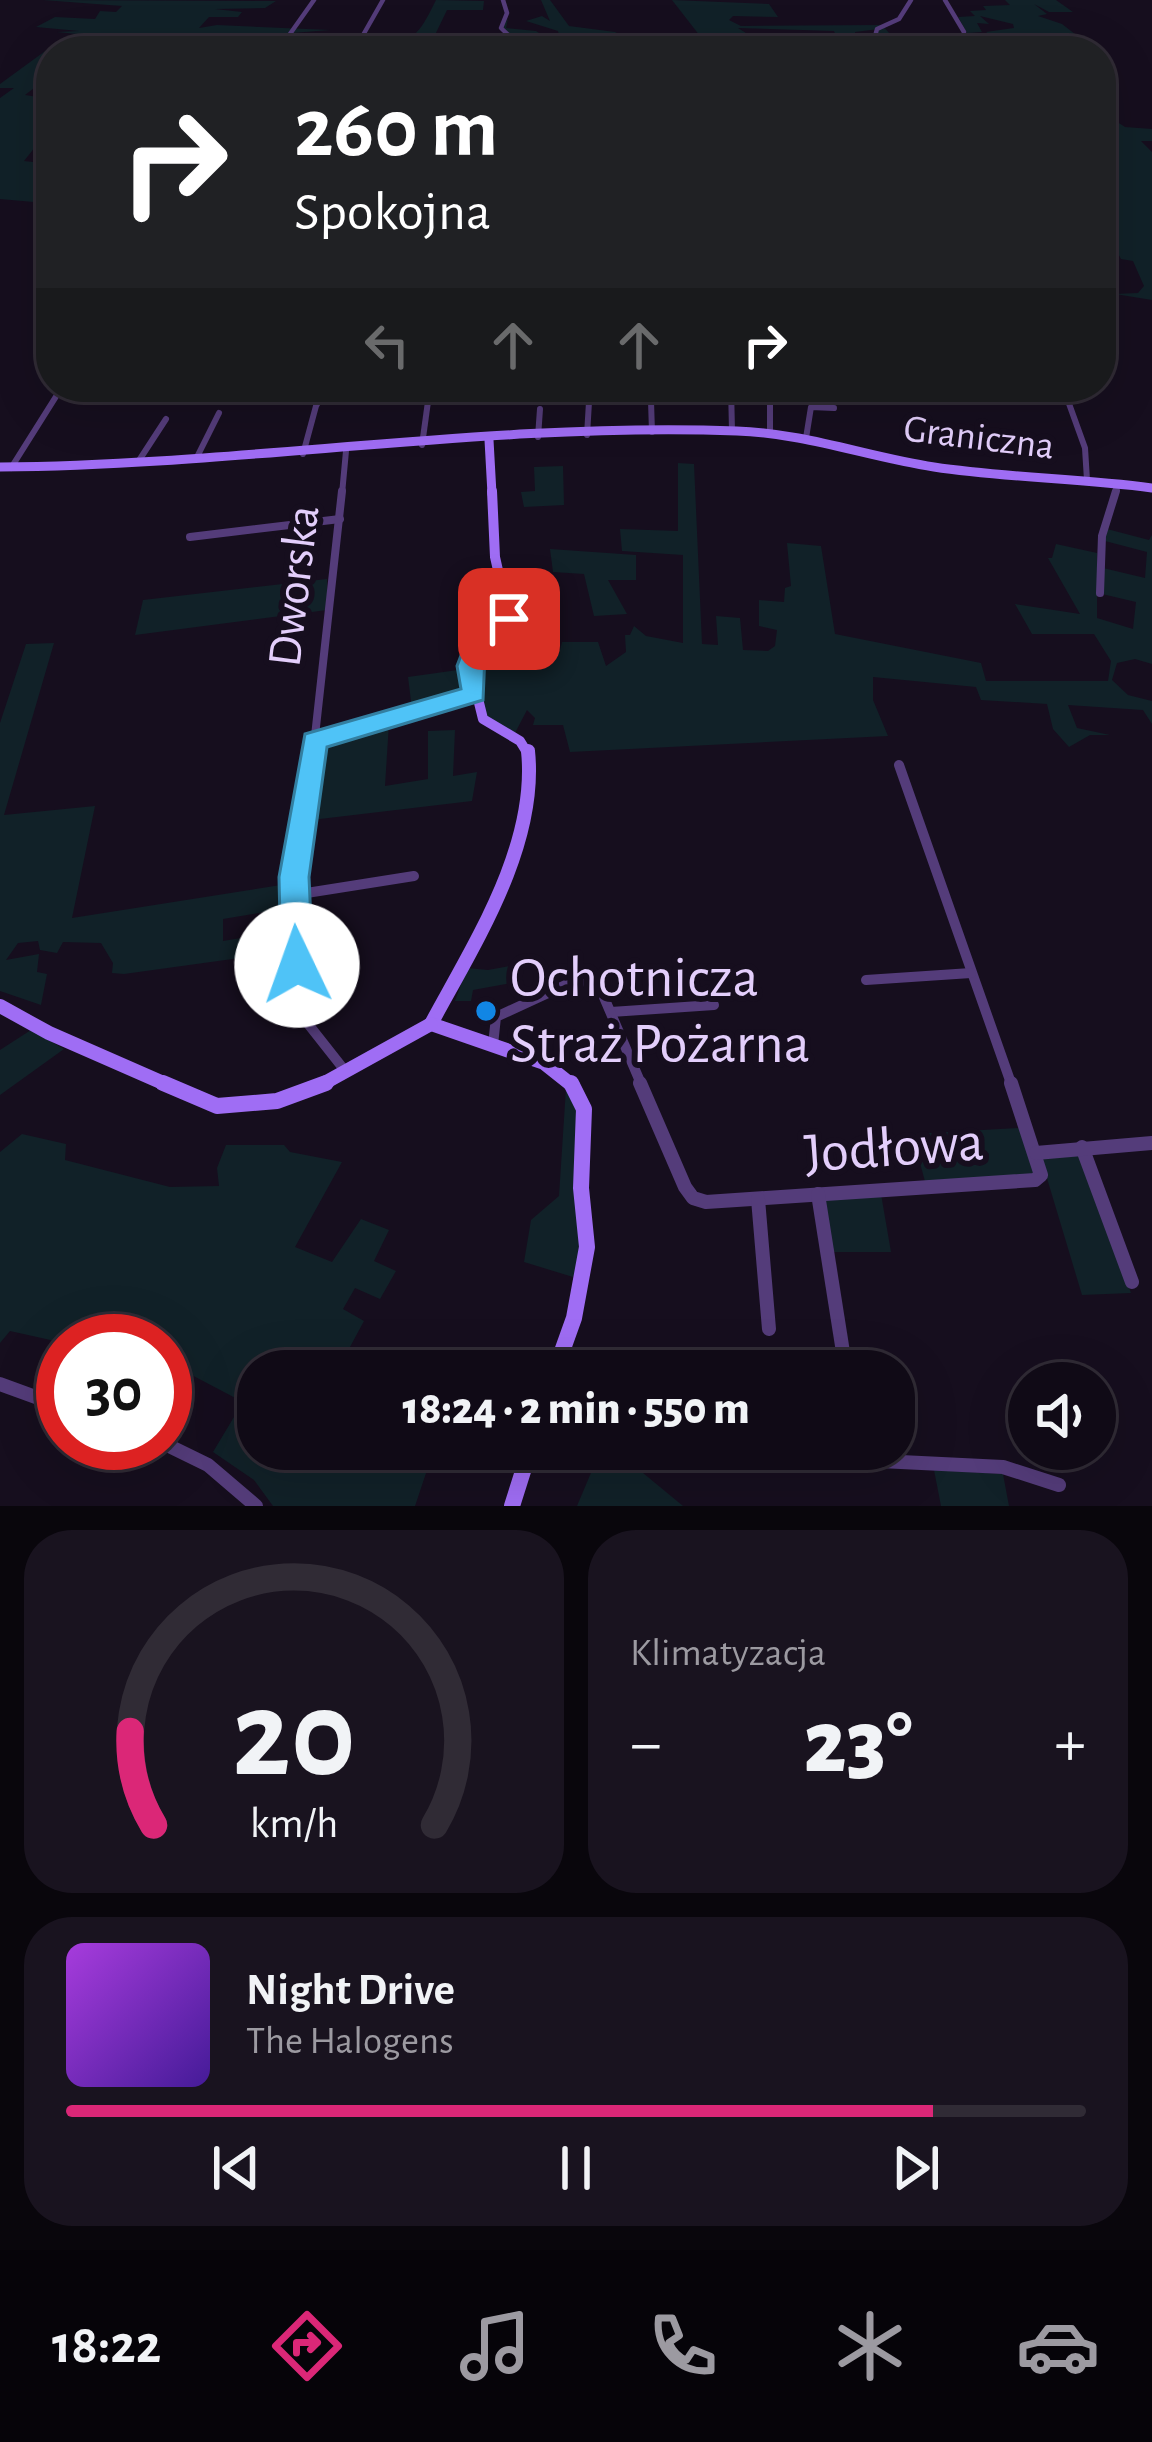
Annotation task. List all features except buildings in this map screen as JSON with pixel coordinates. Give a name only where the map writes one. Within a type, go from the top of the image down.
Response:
[{"type":"street","points":[[289,36],[314,0]]},
{"type":"street","points":[[362,36],[383,0]]},
{"type":"street","points":[[503,0],[507,13],[501,28],[509,36]]},
{"type":"street","points":[[876,36],[877,29],[902,16],[911,0]]},
{"type":"street","points":[[945,0],[964,36]]},
{"type":"street","points":[[5,468],[51,402]]},
{"type":"street","points":[[303,454],[318,402]]},
{"type":"street","points":[[422,445],[428,402]]},
{"type":"street","points":[[587,435],[590,402],[613,402]]},
{"type":"street","points":[[652,402],[652,432]]},
{"type":"street","points":[[731,402],[732,431]]},
{"type":"street","points":[[770,402],[770,433]]},
{"type":"street","points":[[1068,402],[1085,448],[1087,480]]},
{"type":"street","points":[[806,438],[811,407],[834,408]]},
{"type":"street","points":[[538,437],[540,409]]},
{"type":"street","points":[[196,459],[219,412]]},
{"type":"street","points":[[138,462],[166,419]]},
{"type":"street","name":"Graniczna","points":[[5,468],[538,437],[732,431],[806,438],[932,466],[1152,488]]},
{"type":"street","points":[[0,1006],[49,1033],[217,1106],[277,1101],[346,1072],[431,1024],[503,885],[528,786],[529,753],[522,741],[483,719],[470,666],[474,650],[505,630],[509,619],[496,563],[489,440]]},
{"type":"street","name":"Dworska","points":[[346,451],[294,895],[301,1015],[346,1072]]},
{"type":"street","points":[[1100,593],[1102,536],[1118,483]]},
{"type":"street","points":[[190,537],[340,519]]},
{"type":"street","points":[[314,741],[474,694]]},
{"type":"street","name":"Jodłowa","points":[[492,1037],[496,1017],[505,1012],[584,978],[597,981],[693,1198],[706,1202],[1035,1180],[1041,1175],[1036,1153],[899,764]]},
{"type":"street","points":[[294,895],[414,876]]},
{"type":"street","points":[[866,980],[971,973]]},
{"type":"street","points":[[611,1012],[715,1005]]},
{"type":"street","points":[[431,1024],[463,1036],[492,1037],[559,1072],[572,1084],[584,1109],[581,1188],[587,1247],[579,1300],[561,1350]]},
{"type":"street","points":[[1036,1153],[1152,1143]]},
{"type":"street","points":[[1082,1148],[1132,1282]]},
{"type":"street","points":[[818,1194],[843,1350]]},
{"type":"street","points":[[758,1199],[769,1329]]},
{"type":"street","points":[[0,1384],[36,1397]]},
{"type":"street","points":[[192,1457],[256,1506]]},
{"type":"street","points":[[915,1463],[1003,1467],[1059,1485]]},
{"type":"street","points":[[512,1506],[523,1470]]},
{"type":"shaded area","points":[[43,0],[276,1],[265,8],[215,9],[242,12],[238,17],[209,17],[199,28],[330,30],[290,36],[70,36],[77,34],[57,32],[79,31],[36,27],[55,17],[95,19],[100,11],[116,12],[122,6]]},
{"type":"shaded area","points":[[436,0],[484,1],[483,10],[447,10],[434,36],[412,36]]},
{"type":"shaded area","points":[[541,0],[550,0],[569,26],[623,36],[560,36],[558,31],[526,21],[542,16],[550,21]]},
{"type":"shaded area","points":[[672,0],[769,4],[778,17],[733,16],[729,20],[741,26],[882,25],[892,36],[877,36],[879,29],[836,36],[834,31],[738,28],[749,35],[700,36]]},
{"type":"shaded area","points":[[1005,0],[1056,0],[1073,12],[1049,12],[1034,4],[1047,14],[1038,16],[1062,24],[1078,36],[991,36],[986,32],[1014,28],[1013,24],[980,16],[989,24],[977,23],[982,32],[967,33],[958,17],[975,16],[970,11],[986,10],[983,6],[1010,5]]},
{"type":"shaded area","points":[[508,19],[506,28],[539,33],[530,35],[535,36],[512,36],[502,26]]},
{"type":"shaded area","points":[[36,58],[36,87],[25,95],[36,97],[36,146],[24,161],[36,162],[36,202],[0,199],[0,98],[14,88],[0,88]]},
{"type":"shaded area","points":[[1116,121],[1125,127],[1152,129],[1152,141],[1141,141],[1152,152],[1152,300],[1116,294],[1138,293],[1144,286],[1133,261],[1121,259],[1116,249]]},
{"type":"shaded area","points":[[678,463],[694,464],[702,644],[718,645],[716,616],[740,618],[743,650],[768,651],[775,646],[777,630],[759,626],[759,600],[784,602],[785,588],[791,586],[787,543],[821,546],[835,634],[981,663],[986,681],[1108,681],[1111,661],[1094,634],[1032,634],[1015,604],[1080,614],[1048,558],[1056,544],[1097,553],[1097,618],[1133,629],[1136,602],[1102,594],[1103,568],[1145,578],[1147,552],[1105,541],[1107,529],[1149,540],[1152,535],[1152,664],[1135,659],[1117,663],[1112,680],[1128,695],[1152,701],[1152,724],[1143,710],[1068,705],[1077,728],[1110,735],[1090,735],[1069,747],[1053,729],[1047,704],[981,700],[976,687],[873,677],[873,700],[888,736],[570,752],[563,725],[533,725],[535,718],[527,710],[515,733],[487,717],[474,668],[518,658],[516,646],[560,650],[562,642],[598,642],[606,666],[626,652],[625,635],[634,626],[646,636],[683,643],[683,555],[622,551],[620,529],[678,531]]},
{"type":"shaded area","points":[[563,466],[564,505],[524,507],[521,492],[535,491],[534,467]]},
{"type":"shaded area","points":[[550,549],[636,555],[636,580],[608,580],[627,614],[594,616],[584,574],[553,572]]},
{"type":"shaded area","points":[[327,579],[327,610],[135,635],[143,600]]},
{"type":"shaded area","points":[[54,643],[4,815],[95,806],[72,918],[287,884],[288,908],[223,919],[223,941],[288,930],[290,951],[124,974],[112,973],[113,963],[101,943],[63,942],[57,953],[40,950],[38,941],[18,943],[6,960],[39,954],[37,972],[47,974],[41,1005],[0,991],[0,723],[26,644]]},
{"type":"shaded area","points":[[465,669],[469,692],[412,709],[408,677]]},
{"type":"shaded area","points":[[389,723],[385,786],[428,779],[428,731],[455,730],[453,776],[477,772],[472,801],[303,821],[316,745]]},
{"type":"shaded area","points":[[520,964],[523,981],[473,990],[471,1001],[455,1001],[467,968]]},
{"type":"shaded area","points":[[31,1030],[64,1049],[0,1095],[0,1050]]},
{"type":"shaded area","points":[[566,1088],[577,1109],[579,1260],[573,1277],[524,1262],[531,1220],[559,1196]]},
{"type":"shaded area","points":[[1020,1128],[1036,1171],[1028,1179],[926,1185],[912,1134]]},
{"type":"shaded area","points":[[22,1134],[66,1144],[65,1160],[170,1187],[219,1186],[217,1168],[226,1145],[284,1145],[290,1152],[342,1162],[295,1247],[332,1262],[361,1219],[389,1230],[374,1261],[396,1271],[380,1299],[355,1288],[343,1309],[364,1321],[348,1350],[237,1350],[237,1399],[192,1375],[192,1314],[36,1314],[36,1337],[10,1331],[0,1343],[0,1152]]},
{"type":"shaded area","points":[[1078,1153],[1085,1160],[1131,1293],[1082,1295],[1040,1155]]},
{"type":"shaded area","points":[[881,1194],[891,1252],[832,1252],[825,1197]]},
{"type":"shaded area","points":[[237,1412],[237,1468],[213,1452]]},
{"type":"shaded area","points":[[239,1470],[427,1470],[415,1506],[273,1506],[254,1480]]},
{"type":"shaded area","points":[[592,1470],[638,1470],[683,1506],[577,1506]]},
{"type":"shaded area","points":[[934,1470],[1003,1474],[1009,1506],[941,1506]]},
{"type":"place","name":"Ochotnicza Straż Pożarna","points":[[486,1011]]},
{"type":"route","points":[[297,965],[294,877],[314,741],[474,694],[470,666],[474,650],[496,638],[509,619]]}]
